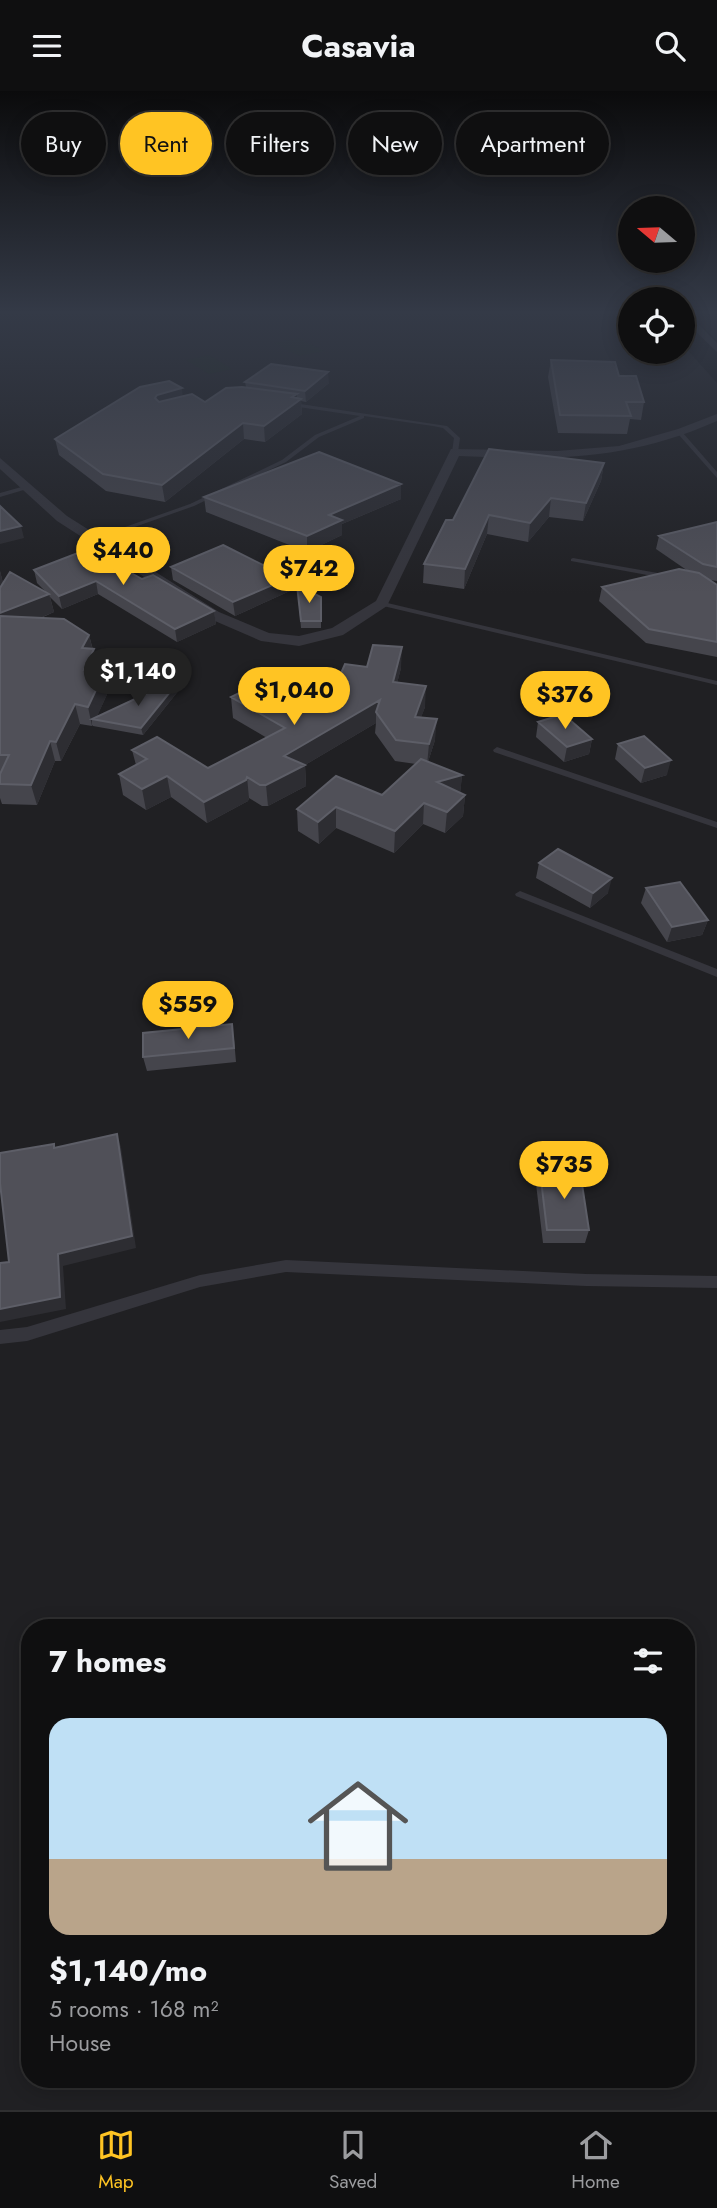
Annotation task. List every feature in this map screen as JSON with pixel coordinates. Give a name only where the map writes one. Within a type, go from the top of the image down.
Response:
[{"type":"street","points":[[0,462],[25,488],[70,524],[223,621],[260,635],[287,641],[316,639],[365,618],[382,603],[455,452],[594,455],[681,434],[717,417]]},
{"type":"lane","points":[[298,405],[445,427],[457,438],[455,452]]},
{"type":"lane","points":[[96,539],[192,506],[284,461],[317,436],[365,416]]},
{"type":"lane","points":[[681,434],[717,476]]},
{"type":"lane","points":[[0,495],[25,488]]},
{"type":"lane","points":[[573,560],[678,579]]},
{"type":"lane","points":[[382,603],[717,683]]},
{"type":"lane","points":[[497,750],[717,825]]},
{"type":"lane","points":[[520,894],[717,973]]},
{"type":"lane","points":[[0,1337],[27,1334],[201,1281],[286,1266],[586,1280],[717,1282]]},
{"type":"shaded area","points":[[0,405],[717,405],[717,2110],[0,2110]]},
{"type":"building","points":[[110,405],[292,405],[264,426],[243,423],[162,485],[103,474],[55,439]]},
{"type":"building","points":[[558,405],[627,405],[631,416],[560,415]]},
{"type":"building","points":[[489,449],[604,463],[586,503],[551,498],[530,523],[489,515],[465,569],[424,564],[446,520],[453,520]]},
{"type":"building","points":[[319,452],[401,484],[329,515],[342,520],[307,536],[204,497]]},
{"type":"building","points":[[0,506],[21,526],[0,531]]},
{"type":"building","points":[[717,522],[717,567],[703,564],[659,536]]},
{"type":"building","points":[[223,545],[289,578],[233,602],[171,567]]},
{"type":"building","points":[[88,549],[142,579],[153,575],[214,611],[175,629],[96,581],[59,596],[34,570]]},
{"type":"building","points":[[679,569],[699,573],[717,585],[717,642],[649,629],[602,587]]},
{"type":"building","points":[[10,572],[49,594],[0,613],[0,588]]},
{"type":"building","points":[[297,585],[321,597],[321,621],[301,621]]},
{"type":"building","points":[[0,616],[64,619],[89,635],[82,648],[94,649],[84,670],[105,671],[88,707],[75,704],[56,742],[50,741],[31,785],[0,784],[0,774],[9,755],[0,755]]},
{"type":"building","points":[[373,645],[402,647],[393,682],[426,686],[415,717],[437,719],[429,744],[396,740],[376,712],[380,700],[284,756],[305,765],[266,785],[260,785],[247,777],[204,802],[167,776],[142,789],[119,774],[147,759],[132,750],[157,737],[208,768],[285,728],[231,697],[259,683],[299,704],[312,677],[338,680],[345,664],[367,667]]},
{"type":"building","points":[[182,677],[141,728],[92,719]]},
{"type":"building","points":[[563,714],[592,739],[567,747],[538,722]]},
{"type":"building","points":[[644,736],[671,760],[645,768],[618,744]]},
{"type":"building","points":[[421,759],[462,775],[437,782],[465,795],[447,812],[424,803],[395,831],[336,807],[318,822],[297,809],[336,776],[382,795]]},
{"type":"building","points":[[558,849],[612,878],[593,893],[539,863]]},
{"type":"building","points":[[680,882],[708,920],[672,927],[646,888]]},
{"type":"building","points":[[232,1024],[234,1048],[143,1057],[143,1033]]},
{"type":"building","points":[[117,1134],[132,1236],[58,1254],[60,1297],[0,1309],[0,1263],[9,1262],[0,1183],[0,1153],[54,1144],[54,1148]]},
{"type":"building","points":[[540,1171],[580,1171],[589,1230],[547,1230]]}]
